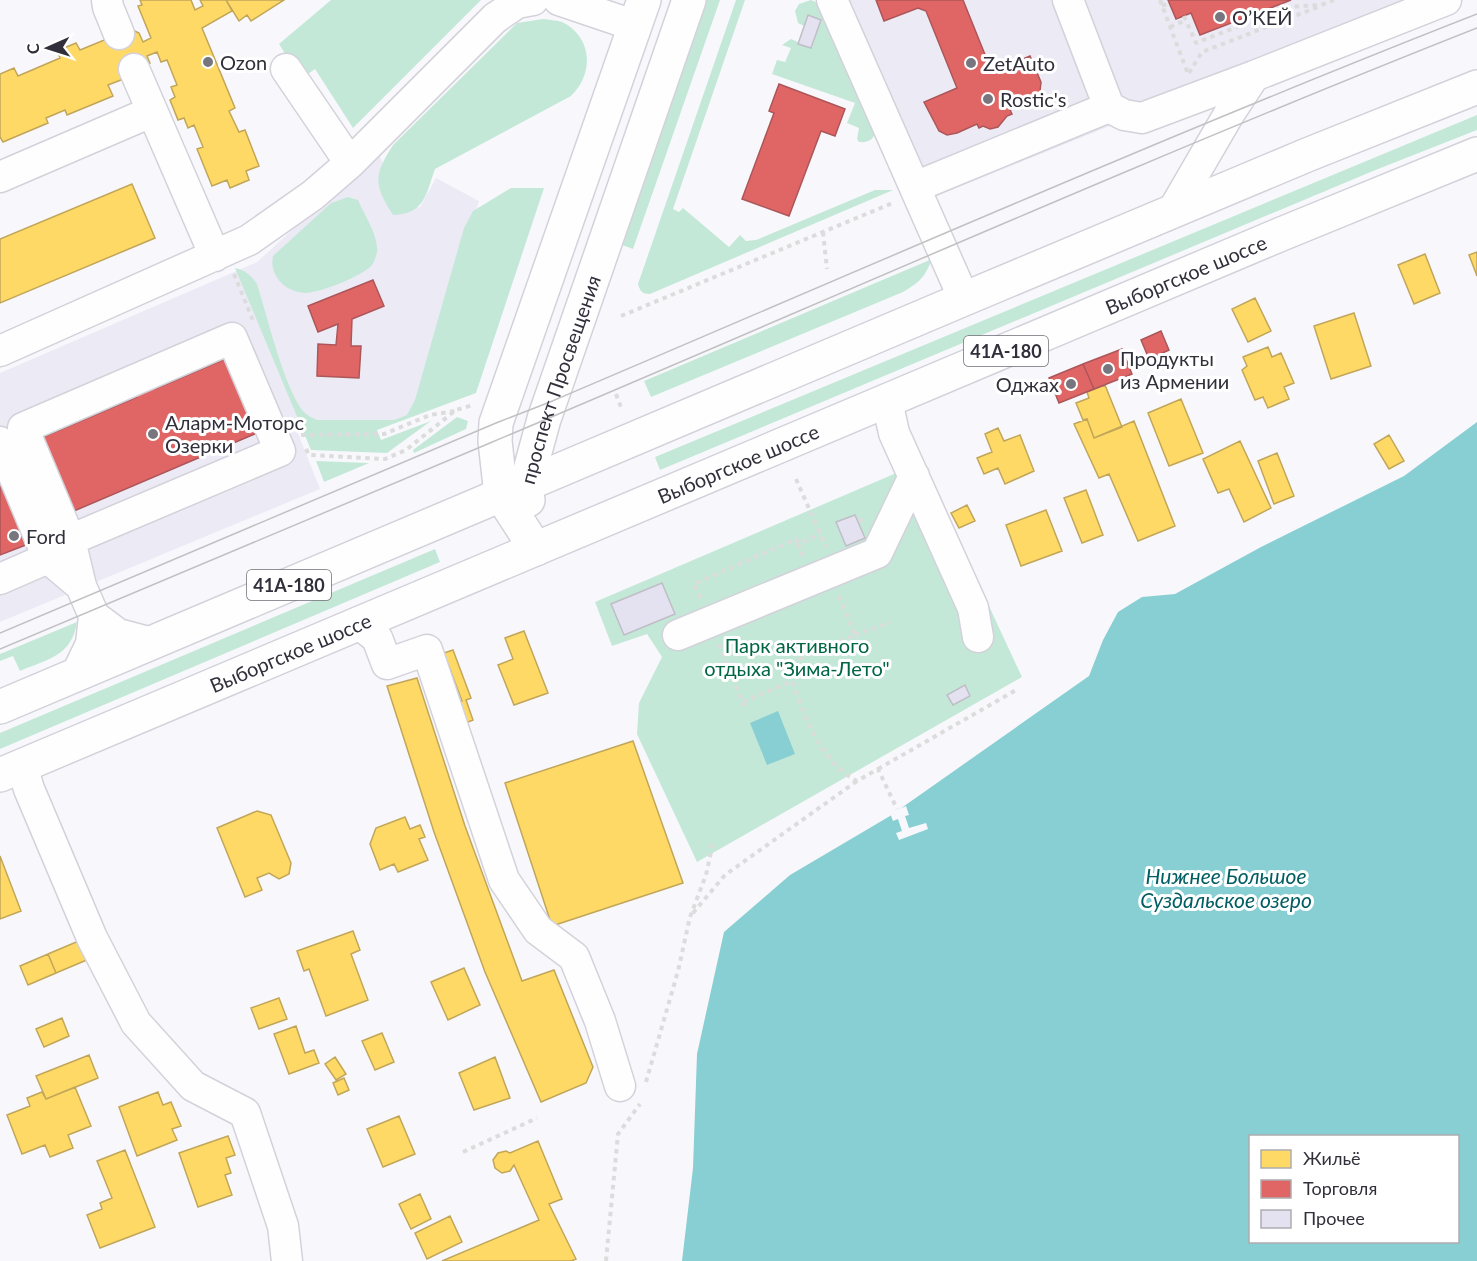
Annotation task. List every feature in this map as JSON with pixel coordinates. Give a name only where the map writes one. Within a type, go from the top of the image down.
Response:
[{"type":"main road","name":"проспект Просвещения","points":[[514,490],[550,402],[689,0]]},
{"type":"main road","name":"проспект Просвещения","points":[[536,549],[495,441],[496,423],[640,13]]},
{"type":"main road","name":"41А-180","points":[[0,707],[964,299],[1477,87]]},
{"type":"main road","name":"Выборгское шоссе","points":[[11,770],[1289,231],[1477,154]]},
{"type":"street","points":[[107,0],[119,34]]},
{"type":"street","points":[[0,351],[249,240],[313,195],[350,163],[495,18],[517,3],[533,0]]},
{"type":"street","points":[[560,0],[640,13]]},
{"type":"street","points":[[832,0],[964,299]]},
{"type":"street","points":[[1068,0],[1109,107],[1124,114],[1142,118],[1199,84],[1254,76],[1446,0]]},
{"type":"street","points":[[134,69],[151,112],[220,254]]},
{"type":"street","points":[[286,69],[350,163]]},
{"type":"street","points":[[1172,212],[1254,76]]},
{"type":"street","points":[[1199,84],[1220,100],[1229,114]]},
{"type":"street","points":[[916,190],[1109,107]]},
{"type":"street","points":[[0,177],[151,112]]},
{"type":"street","points":[[0,579],[59,549],[280,452],[232,338],[23,428],[59,549]]},
{"type":"street","points":[[887,401],[894,433],[974,608],[978,637]]},
{"type":"street","points":[[0,442],[81,586],[94,616],[91,644],[76,675]]},
{"type":"street","points":[[678,635],[877,553],[914,476]]},
{"type":"street","points":[[94,616],[118,633],[152,643]]},
{"type":"street","points":[[359,624],[377,638],[387,664],[427,650],[504,880],[538,930],[574,957],[600,1021],[636,1088]]},
{"type":"street","points":[[11,770],[29,789],[88,927],[136,1023],[193,1086],[245,1113],[283,1226],[287,1261]]},
{"type":"path","points":[[1160,0],[1181,55]]},
{"type":"path","points":[[1199,84],[1202,52],[1334,0]]},
{"type":"path","points":[[1162,6],[1169,3]]},
{"type":"path","points":[[1170,27],[1185,18],[1196,43],[1287,7],[1321,5]]},
{"type":"path","points":[[621,316],[823,232],[916,190]]},
{"type":"path","points":[[823,232],[827,269]]},
{"type":"path","points":[[220,254],[256,327]]},
{"type":"path","points":[[616,394],[622,410]]},
{"type":"path","points":[[456,410],[406,450],[385,459],[309,455],[301,435],[384,434],[430,415],[477,403]]},
{"type":"path","points":[[796,479],[833,571],[855,635]]},
{"type":"path","points":[[710,622],[694,584],[796,539],[798,544]]},
{"type":"path","points":[[857,781],[849,777],[818,744],[787,664],[891,622]]},
{"type":"path","points":[[724,657],[743,704],[792,681]]},
{"type":"path","points":[[690,917],[725,875],[857,781],[1018,689]]},
{"type":"path","points":[[878,769],[897,809]]},
{"type":"path","points":[[606,1261],[618,1134],[639,1106],[636,1088],[678,971],[690,917],[706,875],[713,843]]},
{"type":"path","points":[[463,1152],[537,1118]]},
{"type":"shaded area","points":[[844,0],[1422,0],[927,200]]},
{"type":"shaded area","points":[[378,152],[403,207],[420,207],[436,178],[479,201],[417,401],[410,416],[395,422],[294,423],[320,489],[0,622],[0,373],[257,262]]},
{"type":"green space","points":[[331,0],[481,0],[353,128],[315,69],[301,79],[279,44]]},
{"type":"green space","points":[[706,0],[720,0],[633,249],[622,245]]},
{"type":"green space","points":[[736,0],[745,0],[673,209],[679,212],[683,208],[729,247],[740,235],[746,241],[756,240],[875,190],[893,190],[650,294],[643,293],[638,284]]},
{"type":"green space","points":[[811,0],[822,5],[876,129],[873,138],[869,141],[859,142],[857,139],[859,128],[847,123],[855,103],[772,74],[777,60],[785,62],[791,48],[782,45],[791,39],[812,48],[821,20],[808,15],[804,26],[798,23],[795,11],[799,4]]},
{"type":"green space","points":[[543,19],[562,22],[580,37],[585,46],[586,67],[584,77],[578,87],[571,96],[435,169],[423,201],[418,207],[404,214],[393,215],[382,195],[378,180],[382,164],[393,145],[517,23]]},
{"type":"green space","points":[[1477,115],[1477,130],[1373,171],[660,470],[655,457]]},
{"type":"green space","points":[[511,188],[544,188],[476,393],[377,430],[381,440],[431,421],[387,453],[311,450],[235,268],[248,274],[257,284],[290,388],[305,413],[317,420],[394,420],[407,415],[415,400],[464,228],[473,211]]},
{"type":"green space","points":[[348,197],[358,200],[374,235],[377,251],[372,265],[351,279],[320,290],[305,293],[291,290],[276,276],[272,263],[273,256],[331,203]]},
{"type":"green space","points":[[932,259],[921,278],[903,292],[651,397],[644,381]]},
{"type":"green space","points":[[457,417],[468,421],[466,429],[414,453],[413,450]]},
{"type":"green space","points":[[316,461],[369,463],[324,482]]},
{"type":"green space","name":"Парк активного отдыха \"Зима-Лето\"","points":[[922,462],[1022,677],[697,862],[637,734],[639,703],[662,657],[647,634],[612,646],[595,602]]},
{"type":"green space","points":[[435,549],[440,562],[0,749],[0,733]]},
{"type":"green space","points":[[77,622],[70,642],[57,655],[20,671],[13,656],[0,661],[0,654]]},
{"type":"water","name":"Нижнее Большое Суздальское озеро","points":[[1477,422],[1477,1261],[682,1261],[693,1168],[697,1054],[724,932],[790,875],[890,816],[1089,676],[1103,640],[1118,612],[1142,597],[1175,594],[1261,547],[1404,476]]},
{"type":"water","points":[[778,711],[795,754],[767,765],[750,723]]},
{"type":"pier","points":[[906,806],[909,815],[905,816],[909,828],[926,823],[928,829],[899,840],[896,833],[902,831],[898,819],[893,821],[890,813]]},
{"type":"building: Жильё","points":[[140,0],[191,0],[195,10],[203,6],[200,0],[226,0],[232,11],[202,28],[235,108],[229,111],[239,132],[245,130],[259,166],[246,171],[249,180],[230,188],[227,180],[212,186],[197,149],[203,147],[194,125],[188,128],[184,118],[178,120],[170,100],[175,97],[171,87],[177,85],[167,60],[161,62],[157,52],[147,56],[150,63],[124,73],[126,78],[108,85],[113,96],[67,115],[65,110],[46,118],[48,123],[3,142],[0,137],[0,74],[14,68],[18,76],[60,58],[57,51],[76,43],[80,50],[131,29],[139,33],[143,42],[151,38],[138,6],[142,5]]},
{"type":"building: Жильё","points":[[226,0],[284,0],[251,21],[247,15],[239,21]]},
{"type":"building: Жильё","points":[[132,184],[155,238],[0,303],[0,239]]},
{"type":"building: Жильё","points":[[1477,252],[1477,276],[1469,255]]},
{"type":"building: Жильё","points":[[1425,254],[1440,293],[1414,304],[1398,265]]},
{"type":"building: Жильё","points":[[1255,298],[1271,331],[1248,342],[1232,309]]},
{"type":"building: Жильё","points":[[1354,313],[1371,366],[1331,379],[1314,326]]},
{"type":"building: Жильё","points":[[1268,347],[1272,357],[1281,353],[1294,383],[1284,387],[1289,399],[1268,408],[1263,397],[1255,400],[1242,370],[1247,366],[1243,357]]},
{"type":"building: Жильё","points":[[1105,385],[1122,427],[1094,438],[1087,419],[1083,420],[1076,403],[1089,398],[1087,392]]},
{"type":"building: Жильё","points":[[1181,399],[1203,453],[1169,466],[1148,413]]},
{"type":"building: Жильё","points":[[1087,419],[1094,438],[1134,421],[1175,526],[1138,541],[1109,474],[1099,478],[1074,424]]},
{"type":"building: Жильё","points":[[998,428],[1004,441],[1020,435],[1034,471],[1005,484],[998,468],[984,474],[977,458],[992,452],[985,434]]},
{"type":"building: Жильё","points":[[1389,435],[1404,461],[1389,469],[1374,444]]},
{"type":"building: Жильё","points":[[1240,441],[1271,508],[1244,522],[1229,489],[1218,493],[1203,459]]},
{"type":"building: Жильё","points":[[1277,453],[1294,496],[1274,504],[1258,461]]},
{"type":"building: Жильё","points":[[1086,490],[1103,535],[1082,543],[1064,498]]},
{"type":"building: Жильё","points":[[967,505],[975,521],[959,528],[951,513]]},
{"type":"building: Жильё","points":[[1046,510],[1062,551],[1021,566],[1006,525]]},
{"type":"building: Жильё","points":[[524,631],[548,693],[514,705],[498,665],[513,659],[505,638]]},
{"type":"building: Жильё","points":[[453,650],[471,698],[466,700],[473,720],[463,724],[456,703],[462,701],[444,653]]},
{"type":"building: Жильё","points":[[417,678],[465,826],[522,981],[554,970],[593,1067],[586,1083],[541,1102],[485,972],[434,832],[387,686]]},
{"type":"building: Жильё","points":[[633,741],[683,883],[552,926],[505,783]]},
{"type":"building: Жильё","points":[[257,811],[271,815],[291,863],[289,874],[279,879],[269,873],[257,878],[262,890],[245,897],[217,828]]},
{"type":"building: Жильё","points":[[405,817],[410,829],[420,825],[425,837],[419,839],[428,860],[398,872],[394,864],[380,870],[370,844],[376,828]]},
{"type":"building: Жильё","points":[[0,856],[21,911],[0,919]]},
{"type":"building: Жильё","points":[[353,931],[360,950],[351,954],[368,1000],[326,1016],[309,969],[304,971],[297,951]]},
{"type":"building: Жильё","points":[[81,940],[89,959],[56,973],[48,954]]},
{"type":"building: Жильё","points":[[48,954],[56,973],[28,985],[20,966]]},
{"type":"building: Жильё","points":[[464,968],[480,1005],[448,1020],[431,982]]},
{"type":"building: Жильё","points":[[279,998],[287,1019],[259,1029],[251,1008]]},
{"type":"building: Жильё","points":[[62,1018],[69,1036],[44,1047],[36,1029]]},
{"type":"building: Жильё","points":[[296,1026],[305,1053],[314,1050],[319,1063],[289,1074],[274,1034]]},
{"type":"building: Жильё","points":[[382,1033],[394,1062],[375,1070],[362,1041]]},
{"type":"building: Жильё","points":[[89,1055],[98,1078],[46,1099],[36,1076]]},
{"type":"building: Жильё","points":[[335,1057],[346,1074],[336,1080],[325,1064]]},
{"type":"building: Жильё","points":[[495,1057],[510,1098],[474,1110],[459,1073]]},
{"type":"building: Жильё","points":[[344,1078],[349,1090],[338,1095],[333,1083]]},
{"type":"building: Жильё","points":[[75,1087],[91,1126],[68,1135],[73,1148],[50,1157],[45,1145],[22,1154],[7,1115],[30,1106],[27,1098],[42,1092],[46,1099]]},
{"type":"building: Жильё","points":[[158,1092],[163,1105],[171,1102],[181,1126],[172,1129],[177,1140],[137,1156],[119,1107]]},
{"type":"building: Жильё","points":[[399,1116],[415,1154],[383,1167],[367,1129]]},
{"type":"building: Жильё","points":[[228,1136],[235,1155],[226,1158],[231,1173],[225,1175],[232,1195],[198,1207],[179,1153]]},
{"type":"building: Жильё","points":[[538,1141],[562,1199],[549,1204],[576,1259],[571,1261],[442,1261],[539,1220],[514,1165],[510,1171],[502,1173],[495,1168],[493,1160],[498,1153],[506,1151],[510,1153]]},
{"type":"building: Жильё","points":[[125,1150],[155,1227],[100,1248],[87,1215],[102,1209],[100,1203],[112,1198],[97,1161]]},
{"type":"building: Жильё","points":[[420,1194],[431,1219],[411,1229],[399,1204]]},
{"type":"building: Жильё","points":[[450,1216],[462,1242],[427,1259],[415,1233]]},
{"type":"building: Торговля","points":[[876,0],[963,0],[992,72],[1030,56],[1041,82],[1036,98],[1010,110],[1012,114],[1007,116],[998,127],[979,128],[977,124],[947,135],[939,131],[924,102],[957,88],[926,11],[918,8],[884,21]]},
{"type":"building: Торговля","name":"О’КЕЙ","points":[[1168,0],[1291,0],[1200,35],[1191,13],[1176,19]]},
{"type":"building: Торговля","points":[[779,84],[845,109],[835,136],[821,131],[789,216],[742,199],[774,113],[769,111]]},
{"type":"building: Торговля","points":[[373,280],[384,306],[352,319],[351,346],[361,346],[359,378],[317,376],[318,344],[336,345],[338,324],[318,332],[308,306]]},
{"type":"building: Торговля","points":[[1161,331],[1169,350],[1149,359],[1141,340]]},
{"type":"building: Торговля","name":"Продукты из Армении","points":[[1122,349],[1132,374],[1094,389],[1083,364]]},
{"type":"building: Торговля","name":"Аларм-Моторс Озерки","points":[[232,356],[264,430],[74,511],[43,437],[137,397],[133,388],[152,380],[155,389]]},
{"type":"building: Торговля","name":"Оджах","points":[[1083,364],[1094,389],[1059,403],[1049,378]]},
{"type":"building: Торговля","points":[[0,467],[31,543],[0,555]]},
{"type":"building: Прочее","points":[[808,15],[821,20],[811,48],[798,44]]},
{"type":"building: Прочее","points":[[855,515],[865,538],[846,546],[836,522]]},
{"type":"building: Прочее","points":[[662,583],[675,614],[624,635],[611,604]]},
{"type":"building: Прочее","points":[[965,685],[970,696],[953,705],[947,695]]},
{"type":"tram line","points":[[0,633],[1128,156],[1477,14]]},
{"type":"tram line","points":[[0,649],[1106,180],[1477,28]]},
{"type":"place","name":"О’КЕЙ","points":[[1220,17]]},
{"type":"place","name":"Ozon","points":[[208,62]]},
{"type":"place","name":"ZetAuto","points":[[971,63]]},
{"type":"place","name":"Rostic's","points":[[988,99]]},
{"type":"place","name":"Продукты из Армении","points":[[1108,369]]},
{"type":"place","name":"Оджах","points":[[1071,384]]},
{"type":"place","name":"Аларм-Моторс Озерки","points":[[153,434]]},
{"type":"place","name":"Ford","points":[[14,536]]}]
